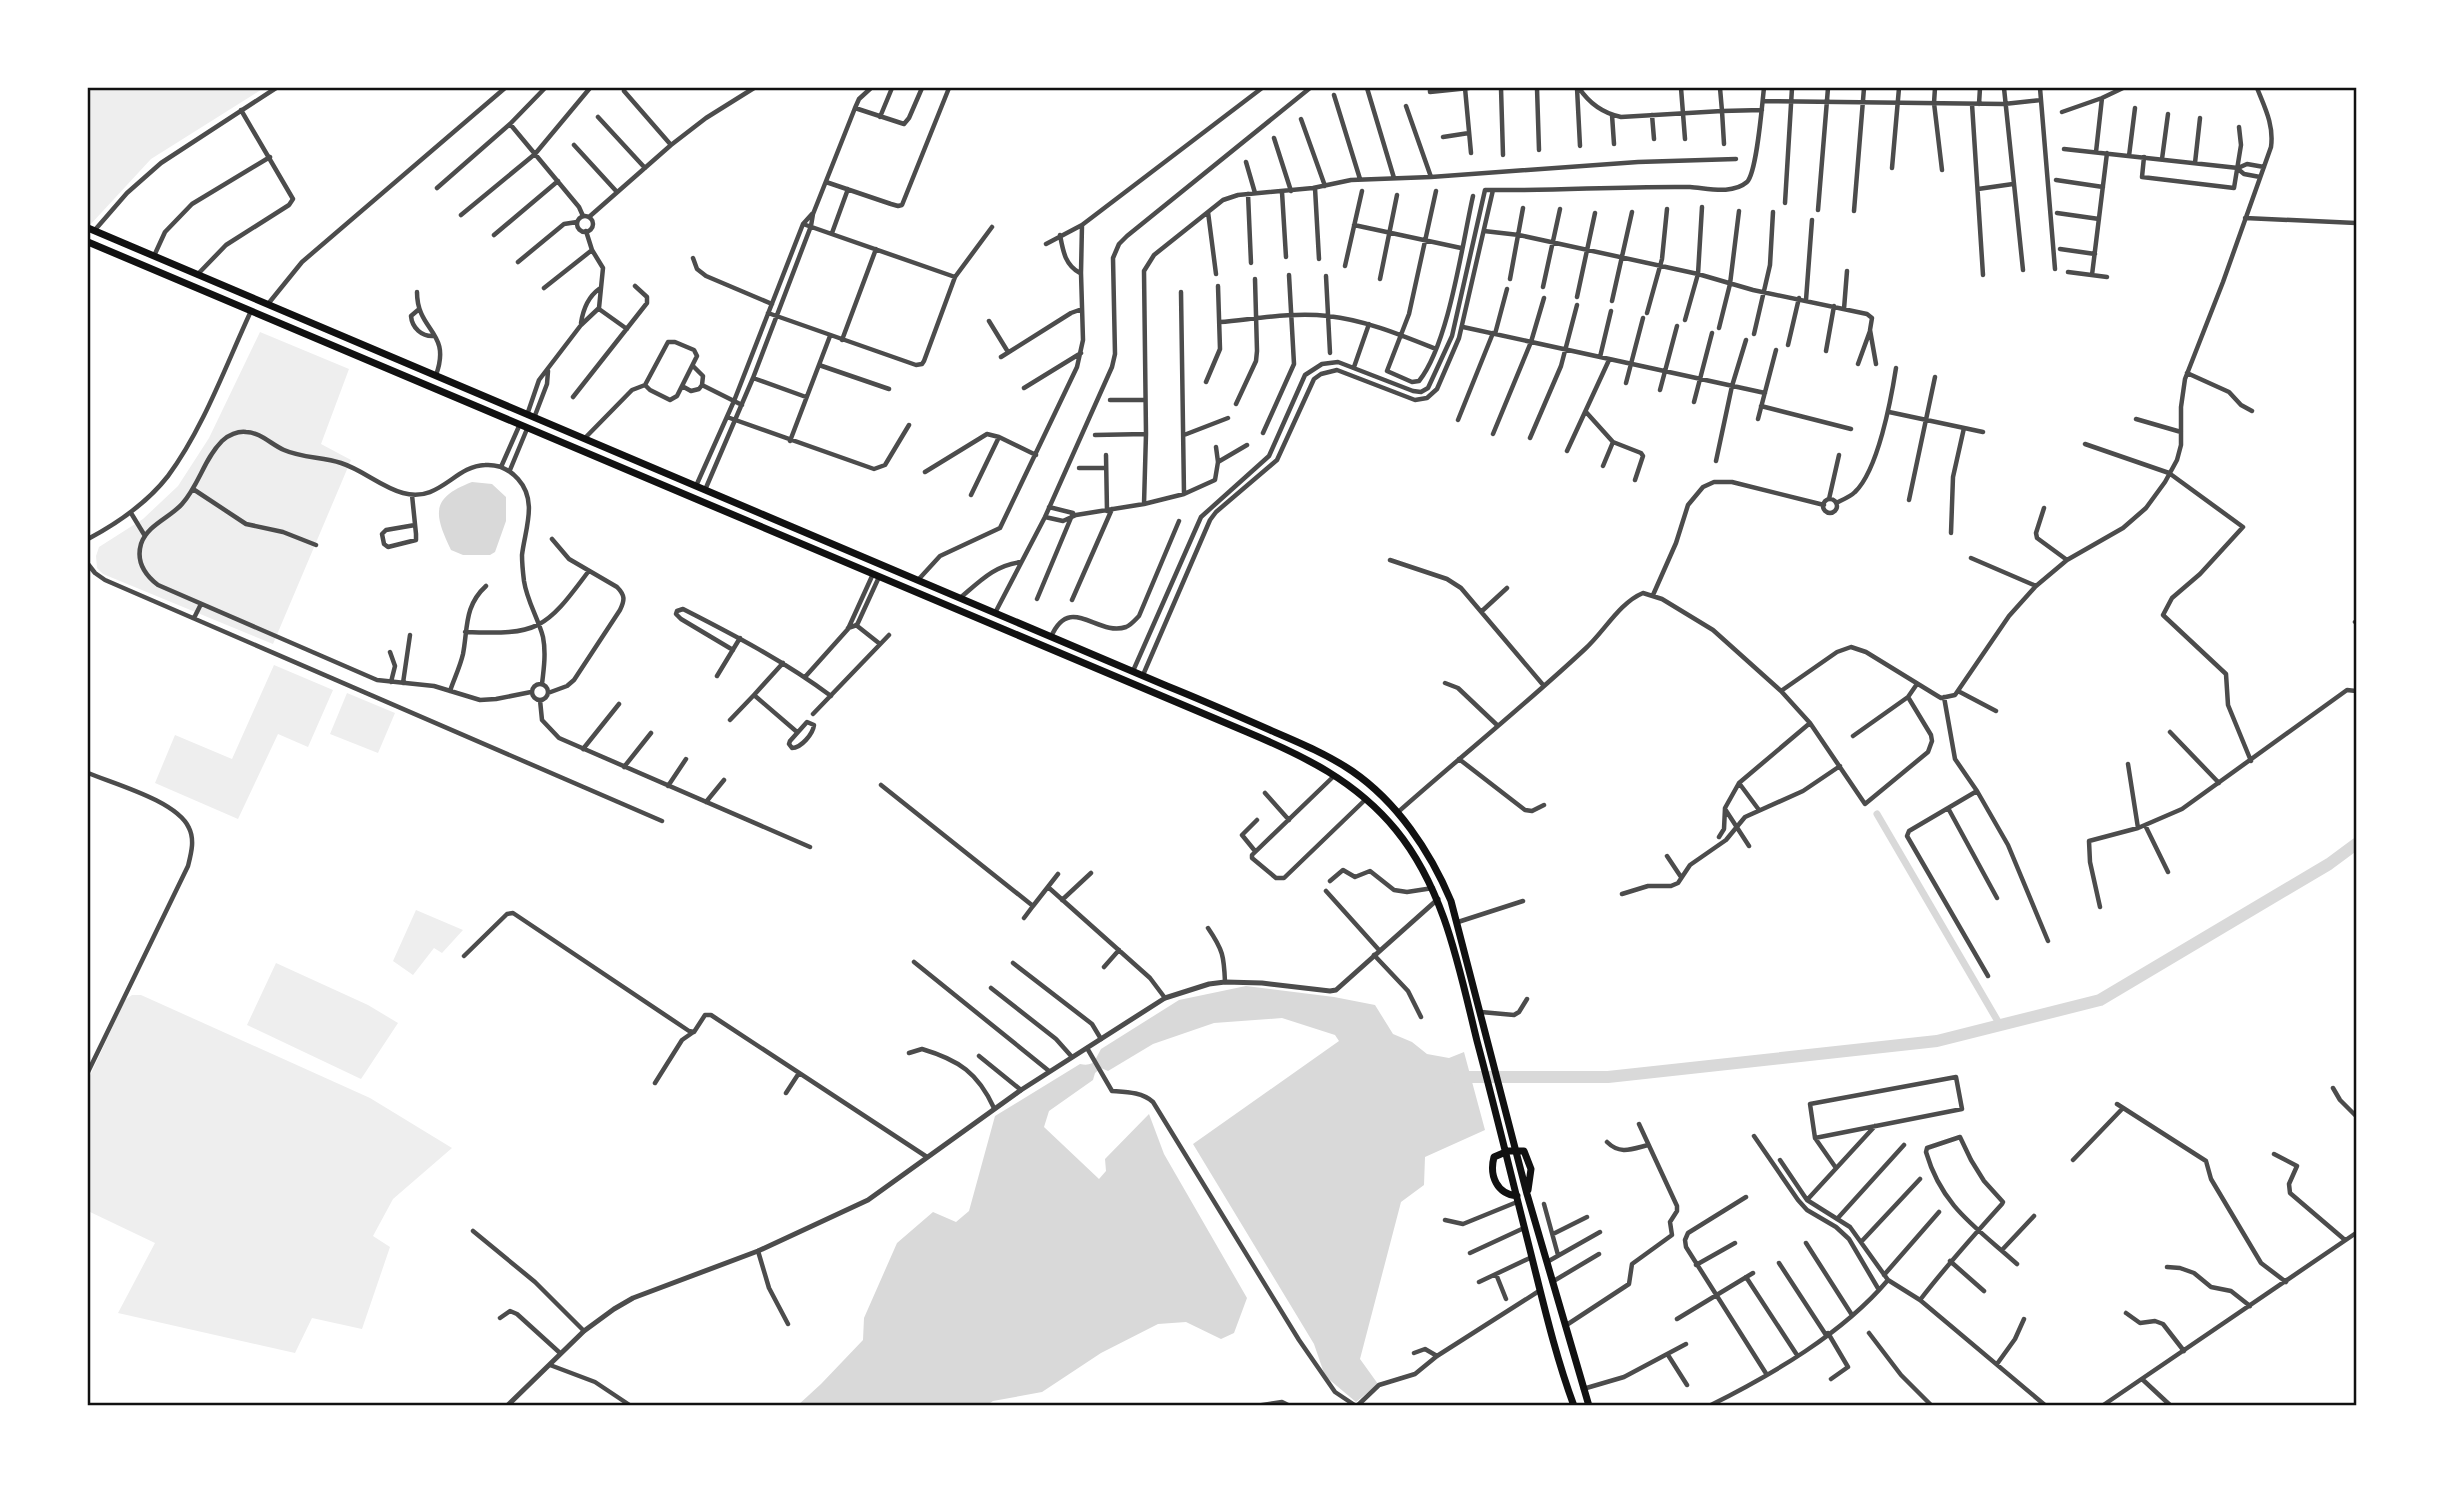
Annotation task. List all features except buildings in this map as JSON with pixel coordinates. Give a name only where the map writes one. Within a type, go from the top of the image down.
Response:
[{"type":"main road","points":[[91,230],[1133,671],[1335,760],[1373,788],[1397,813],[1433,863],[1458,922],[1527,1194],[1582,1389],[1589,1405]]},
{"type":"main road","points":[[88,242],[1247,732],[1336,775],[1367,798],[1406,843],[1438,899],[1472,1020],[1556,1351],[1574,1405]]},
{"type":"main road","points":[[251,311],[256,300]]},
{"type":"main road","points":[[262,317],[267,304]]},
{"type":"main road","points":[[855,567],[860,556]]},
{"type":"main road","points":[[876,576],[883,565]]},
{"type":"main road","points":[[1517,1199],[1503,1194],[1496,1183],[1494,1157],[1508,1151],[1521,1150],[1528,1158],[1531,1169],[1527,1194]]},
{"type":"street","points":[[91,230],[140,180],[161,163],[276,88]]},
{"type":"street","points":[[267,304],[302,262],[505,88]]},
{"type":"street","points":[[437,188],[510,124],[545,88]]},
{"type":"street","points":[[461,215],[535,154],[590,88]]},
{"type":"street","points":[[517,262],[564,224],[586,217],[706,118],[754,88]]},
{"type":"street","points":[[705,490],[743,405],[855,108],[859,99],[871,88]]},
{"type":"street","points":[[880,117],[892,88]]},
{"type":"street","points":[[855,108],[904,124],[922,88]]},
{"type":"street","points":[[826,182],[891,204],[902,205],[949,88]]},
{"type":"street","points":[[1046,244],[1083,225],[1262,88]]},
{"type":"street","points":[[995,613],[1045,517],[1114,361],[1115,250],[1127,236],[1310,88]]},
{"type":"street","points":[[1367,88],[1394,178]]},
{"type":"street","points":[[1430,88],[1430,92],[1466,88],[1471,153]]},
{"type":"street","points":[[1502,88],[1503,155]]},
{"type":"street","points":[[1537,88],[1539,150]]},
{"type":"street","points":[[1578,88],[1587,100],[1612,116],[1762,110]]},
{"type":"street","points":[[1578,88],[1580,146]]},
{"type":"street","points":[[1681,88],[1685,139]]},
{"type":"street","points":[[1720,88],[1724,144]]},
{"type":"street","points":[[1133,671],[1205,511],[1269,456],[1301,382],[1310,370],[1332,362],[1354,367],[1413,391],[1421,392],[1428,388],[1452,335],[1485,190],[1655,187],[1730,190],[1745,183],[1751,176],[1764,88]]},
{"type":"street","points":[[1785,203],[1792,88]]},
{"type":"street","points":[[1818,210],[1828,88]]},
{"type":"street","points":[[1854,211],[1864,88]]},
{"type":"street","points":[[1892,167],[1899,88]]},
{"type":"street","points":[[1936,88],[1934,103],[1942,170]]},
{"type":"street","points":[[1980,88],[1976,104],[1983,275]]},
{"type":"street","points":[[2004,88],[2022,270]]},
{"type":"street","points":[[2040,88],[2055,268]]},
{"type":"street","points":[[2062,112],[2123,88]]},
{"type":"street","points":[[1781,691],[1836,652],[1852,647],[1866,652],[1936,695],[1955,695],[2008,618],[2036,586],[2067,560],[2123,528],[2146,508],[2169,473],[2181,445],[2182,397],[2187,373],[2219,293],[2273,135],[2258,88]]},
{"type":"street","points":[[624,91],[671,145]]},
{"type":"street","points":[[1334,95],[1360,179]]},
{"type":"street","points":[[2095,152],[2102,98]]},
{"type":"street","points":[[1762,101],[2004,104],[2041,100]]},
{"type":"street","points":[[1406,106],[1431,177]]},
{"type":"street","points":[[2129,156],[2135,108]]},
{"type":"street","points":[[197,275],[226,245],[291,202],[292,196],[241,110]]},
{"type":"street","points":[[2162,159],[2168,114]]},
{"type":"street","points":[[1652,115],[1654,139]]},
{"type":"street","points":[[1612,116],[1615,144]]},
{"type":"street","points":[[598,117],[645,167]]},
{"type":"street","points":[[2194,163],[2200,118]]},
{"type":"street","points":[[1301,119],[1325,186]]},
{"type":"street","points":[[510,124],[579,206],[592,227],[586,232]]},
{"type":"street","points":[[2144,157],[2142,177],[2234,188],[2241,145],[2239,127]]},
{"type":"street","points":[[1443,136],[1469,133]]},
{"type":"street","points":[[1274,138],[1291,191]]},
{"type":"street","points":[[575,145],[617,192]]},
{"type":"street","points":[[2064,149],[2238,168],[2247,164],[2264,167]]},
{"type":"street","points":[[2092,275],[2108,153]]},
{"type":"street","points":[[154,256],[165,232],[192,204],[270,157]]},
{"type":"street","points":[[1143,504],[1146,434],[1144,271],[1154,255],[1227,197],[1315,188],[1360,179],[1737,159]]},
{"type":"street","points":[[1247,162],[1255,194]]},
{"type":"street","points":[[2238,168],[2244,174],[2260,177]]},
{"type":"street","points":[[2056,180],[2103,187]]},
{"type":"street","points":[[494,235],[558,181]]},
{"type":"street","points":[[1978,189],[2013,184]]},
{"type":"street","points":[[1315,188],[1319,259]]},
{"type":"street","points":[[832,233],[848,189]]},
{"type":"street","points":[[1143,676],[1210,520],[1276,460],[1314,379],[1337,370],[1408,399],[1422,400],[1437,389],[1463,327],[1493,190]]},
{"type":"street","points":[[1345,266],[1362,191]]},
{"type":"street","points":[[1436,191],[1409,314],[1387,371],[1412,382],[1419,381],[1436,349],[1473,196]]},
{"type":"street","points":[[1282,192],[1286,257]]},
{"type":"street","points":[[1248,194],[1251,264]]},
{"type":"street","points":[[1380,279],[1396,195]]},
{"type":"street","points":[[1510,279],[1523,208]]},
{"type":"street","points":[[1685,320],[1698,274],[1703,208]]},
{"type":"street","points":[[1543,287],[1560,209]]},
{"type":"street","points":[[1647,313],[1662,260],[1667,209]]},
{"type":"street","points":[[1719,328],[1731,284],[1740,211]]},
{"type":"street","points":[[1208,212],[1216,274]]},
{"type":"street","points":[[1612,301],[1632,212]]},
{"type":"street","points":[[1754,334],[1766,291],[1773,212]]},
{"type":"street","points":[[1577,297],[1595,213]]},
{"type":"street","points":[[696,486],[734,401],[803,223],[813,214]]},
{"type":"street","points":[[2057,214],[2099,219]]},
{"type":"street","points":[[2245,218],[2357,223]]},
{"type":"street","points":[[1806,300],[1812,220]]},
{"type":"street","points":[[530,416],[539,380],[581,325],[599,308],[603,268],[592,250],[586,232],[579,229],[577,222]]},
{"type":"street","points":[[803,223],[954,277]]},
{"type":"street","points":[[918,580],[940,556],[1000,528],[1077,368],[1082,353],[1083,225]]},
{"type":"street","points":[[1354,225],[1461,248]]},
{"type":"street","points":[[768,313],[916,365],[922,364],[954,277],[992,227]]},
{"type":"street","points":[[1484,231],[1518,235],[1621,257],[1870,315],[1870,330],[1877,364]]},
{"type":"street","points":[[1060,235],[1066,261],[1081,273]]},
{"type":"street","points":[[842,340],[876,249]]},
{"type":"street","points":[[2060,249],[2095,254]]},
{"type":"street","points":[[544,288],[592,250]]},
{"type":"street","points":[[693,258],[697,269],[706,275],[772,304]]},
{"type":"street","points":[[1844,309],[1847,271]]},
{"type":"street","points":[[2068,272],[2106,277]]},
{"type":"street","points":[[1263,433],[1294,365],[1290,275]]},
{"type":"street","points":[[1325,276],[1329,353]]},
{"type":"street","points":[[1236,404],[1256,360],[1255,279]]},
{"type":"street","points":[[573,397],[648,300],[635,286]]},
{"type":"street","points":[[1206,382],[1218,357],[1218,286]]},
{"type":"street","points":[[581,325],[587,303],[600,289]]},
{"type":"street","points":[[1458,420],[1494,334],[1507,289]]},
{"type":"street","points":[[417,292],[418,310],[435,336],[441,353],[436,375]]},
{"type":"street","points":[[1181,292],[1184,494]]},
{"type":"street","points":[[1493,434],[1531,342],[1544,298]]},
{"type":"street","points":[[1788,345],[1799,298]]},
{"type":"street","points":[[1530,438],[1562,366],[1577,305]]},
{"type":"street","points":[[1826,351],[1834,306]]},
{"type":"street","points":[[599,308],[626,329]]},
{"type":"street","points":[[1000,357],[1082,309]]},
{"type":"street","points":[[418,310],[411,316],[414,327],[424,334],[435,336]]},
{"type":"street","points":[[88,539],[131,512],[166,477],[184,452],[251,311]]},
{"type":"street","points":[[1600,357],[1611,311]]},
{"type":"street","points":[[1220,322],[1290,315],[1328,316],[1369,324],[1436,349]]},
{"type":"street","points":[[1626,383],[1643,318]]},
{"type":"street","points":[[989,321],[1008,352]]},
{"type":"street","points":[[1354,367],[1369,324]]},
{"type":"street","points":[[1660,390],[1677,326]]},
{"type":"street","points":[[1463,327],[1765,393]]},
{"type":"street","points":[[1858,364],[1870,330]]},
{"type":"street","points":[[1694,402],[1712,333]]},
{"type":"street","points":[[790,441],[830,336]]},
{"type":"street","points":[[1716,461],[1732,386],[1746,340]]},
{"type":"street","points":[[583,439],[632,390],[645,385],[668,342],[694,350],[697,356],[677,396],[670,400],[645,385]]},
{"type":"street","points":[[1758,419],[1776,350]]},
{"type":"street","points":[[1024,388],[1082,353]]},
{"type":"street","points":[[1567,451],[1608,360]]},
{"type":"street","points":[[819,365],[889,389]]},
{"type":"street","points":[[682,386],[691,391],[702,385],[703,376],[693,366]]},
{"type":"street","points":[[1836,503],[1851,496],[1861,484],[1878,449],[1889,412],[1896,368]]},
{"type":"street","points":[[530,416],[547,384],[548,370]]},
{"type":"street","points":[[2187,373],[2229,392],[2241,405],[2252,411]]},
{"type":"street","points":[[1909,500],[1935,377]]},
{"type":"street","points":[[753,378],[806,397]]},
{"type":"street","points":[[702,385],[743,405]]},
{"type":"street","points":[[1110,400],[1145,400]]},
{"type":"street","points":[[1761,406],[1851,429]]},
{"type":"street","points":[[1586,412],[1613,442],[1641,453],[1643,456],[1635,480]]},
{"type":"street","points":[[1889,412],[1983,432]]},
{"type":"street","points":[[727,417],[877,469],[885,465],[909,425]]},
{"type":"street","points":[[1184,435],[1228,418]]},
{"type":"street","points":[[2136,419],[2181,432]]},
{"type":"street","points":[[501,467],[524,426]]},
{"type":"street","points":[[510,470],[524,426]]},
{"type":"street","points":[[1951,533],[1953,477],[1964,428]]},
{"type":"street","points":[[531,692],[488,700],[471,698],[434,686],[366,677],[158,585],[142,568],[140,553],[145,536],[177,510],[224,438],[246,432],[295,454],[343,464],[386,486],[412,495],[442,488],[474,467],[485,465],[510,470],[521,482],[528,497],[529,516],[523,569],[527,594],[539,625],[545,651],[542,684],[548,693]]},
{"type":"street","points":[[925,472],[987,434],[1036,455]]},
{"type":"street","points":[[1095,435],[1146,434]]},
{"type":"street","points":[[971,495],[999,437]]},
{"type":"street","points":[[1603,467],[1613,442]]},
{"type":"street","points":[[2085,444],[2169,473],[2243,527],[2200,574],[2172,598],[2163,615],[2226,674],[2228,705],[2251,761]]},
{"type":"street","points":[[1218,462],[1247,445]]},
{"type":"street","points":[[1049,506],[1074,514],[1110,510],[1184,494],[1215,480],[1218,462],[1216,447]]},
{"type":"street","points":[[1072,600],[1110,510],[1106,455]]},
{"type":"street","points":[[1824,505],[1829,499],[1839,455]]},
{"type":"street","points":[[1079,468],[1106,467]]},
{"type":"street","points":[[1653,595],[1676,543],[1688,505],[1703,487],[1714,482],[1732,482],[1824,505],[1830,512],[1836,509],[1836,503]]},
{"type":"street","points":[[193,489],[246,524],[292,535],[316,545]]},
{"type":"street","points":[[412,495],[417,537],[414,542],[388,547],[384,544],[382,534],[386,530],[415,525]]},
{"type":"street","points":[[1829,499],[1836,503]]},
{"type":"street","points":[[2044,508],[2036,533],[2037,538],[2067,560]]},
{"type":"street","points":[[131,512],[145,536]]},
{"type":"street","points":[[1037,599],[1074,514]]},
{"type":"street","points":[[1045,517],[1063,521],[1070,519]]},
{"type":"street","points":[[1051,637],[1058,624],[1069,617],[1079,617],[1112,628],[1131,624],[1139,616],[1179,521]]},
{"type":"street","points":[[531,692],[534,698],[540,700],[574,680],[623,604],[623,594],[617,587],[569,559],[552,539]]},
{"type":"street","points":[[1971,558],[2036,586]]},
{"type":"street","points":[[1390,560],[1447,579],[1461,588],[1545,686]]},
{"type":"street","points":[[960,598],[992,571],[1007,564],[1021,562]]},
{"type":"street","points":[[88,564],[105,580],[662,821]]},
{"type":"street","points":[[465,632],[504,633],[539,625],[550,619],[588,572]]},
{"type":"street","points":[[805,677],[848,629],[876,576]]},
{"type":"street","points":[[848,629],[857,625],[876,576]]},
{"type":"street","points":[[450,691],[463,653],[471,605],[486,586]]},
{"type":"street","points":[[1481,611],[1507,589]]},
{"type":"street","points":[[1397,813],[1545,686],[1588,647],[1636,596],[1643,593],[1653,595],[1713,630],[1781,691],[1810,723],[1864,804],[1928,752],[1931,735],[1908,697]]},
{"type":"street","points":[[194,618],[201,604]]},
{"type":"street","points":[[733,650],[681,619],[676,614],[677,611],[683,609],[740,638],[831,696]]},
{"type":"street","points":[[852,620],[880,644]]},
{"type":"street","points":[[403,683],[410,635]]},
{"type":"street","points":[[813,714],[889,635]]},
{"type":"street","points":[[717,676],[740,638]]},
{"type":"street","points":[[390,652],[395,666],[391,682]]},
{"type":"street","points":[[730,720],[783,663]]},
{"type":"street","points":[[1445,683],[1458,688],[1497,725]]},
{"type":"street","points":[[531,692],[534,686],[542,684]]},
{"type":"street","points":[[1853,736],[1908,697],[1917,684]]},
{"type":"street","points":[[1958,691],[1996,710]]},
{"type":"street","points":[[2100,907],[2088,843],[2138,828],[2182,809],[2347,691],[2357,691]]},
{"type":"street","points":[[754,695],[797,732]]},
{"type":"street","points":[[1944,697],[1955,759],[1977,790],[2008,845],[2048,942]]},
{"type":"street","points":[[540,700],[540,711],[546,726],[559,738],[810,847]]},
{"type":"street","points":[[583,750],[620,704]]},
{"type":"street","points":[[807,722],[814,725],[812,733],[795,749],[789,744],[797,732],[807,722]]},
{"type":"street","points":[[1719,837],[1724,829],[1725,808],[1740,783],[1810,723]]},
{"type":"street","points":[[2171,732],[2219,783]]},
{"type":"street","points":[[624,767],[651,733]]},
{"type":"street","points":[[668,786],[685,758]]},
{"type":"street","points":[[1458,759],[1525,810],[1532,811],[1544,805]]},
{"type":"street","points":[[2128,764],[2138,828]]},
{"type":"street","points":[[1622,894],[1648,886],[1671,886],[1690,864],[1726,840],[1745,817],[1803,791],[1840,766]]},
{"type":"street","points":[[88,773],[172,808],[190,829],[192,845],[188,866],[88,1072]]},
{"type":"street","points":[[1336,775],[1255,851],[1252,858],[1276,878],[1284,878],[1367,798]]},
{"type":"street","points":[[706,802],[724,780]]},
{"type":"street","points":[[1740,783],[1759,810]]},
{"type":"street","points":[[881,785],[1033,906]]},
{"type":"street","points":[[1977,790],[1909,831],[1907,836],[1988,976]]},
{"type":"street","points":[[1265,793],[1289,820]]},
{"type":"street","points":[[1725,808],[1749,846]]},
{"type":"street","points":[[1948,808],[1997,898]]},
{"type":"street","points":[[1255,851],[1242,835],[1257,820]]},
{"type":"street","points":[[2145,825],[2168,872]]},
{"type":"street","points":[[1667,856],[1681,877]]},
{"type":"street","points":[[1330,881],[1343,870],[1355,877],[1370,871],[1394,890],[1408,892],[1433,888]]},
{"type":"street","points":[[1062,900],[1091,873]]},
{"type":"street","points":[[1024,918],[1058,874]]},
{"type":"street","points":[[1048,887],[1150,978],[1165,998]]},
{"type":"street","points":[[1326,891],[1408,991],[1421,1017]]},
{"type":"street","points":[[507,1405],[584,1331],[614,1308],[633,1297],[758,1251],[868,1200],[994,1108],[1165,998],[1209,984],[1225,982],[1262,983],[1330,991],[1343,984],[1438,899]]},
{"type":"street","points":[[1458,922],[1523,901]]},
{"type":"street","points":[[464,956],[507,914],[513,913],[692,1032]]},
{"type":"street","points":[[1208,928],[1222,948],[1225,982]]},
{"type":"street","points":[[1104,967],[1119,950]]},
{"type":"street","points":[[914,962],[1049,1071]]},
{"type":"street","points":[[1013,963],[1092,1024],[1101,1040]]},
{"type":"street","points":[[991,988],[1056,1039],[1072,1057]]},
{"type":"street","points":[[1482,1014],[1514,1015],[1527,999]]},
{"type":"street","points":[[655,1083],[682,1040],[709,1014],[927,1157]]},
{"type":"street","points":[[1087,1048],[1112,1091],[1138,1094],[1153,1102],[1298,1340],[1335,1392],[1356,1405],[1379,1385],[1415,1374],[1437,1356],[1540,1290]]},
{"type":"street","points":[[909,1053],[922,1049],[960,1064],[971,1072],[987,1093],[994,1108]]},
{"type":"street","points":[[979,1056],[1021,1090]]},
{"type":"street","points":[[786,1093],[799,1073]]},
{"type":"street","points":[[1815,1138],[1962,1109],[1956,1077],[1810,1104],[1815,1138],[1836,1168]]},
{"type":"street","points":[[2333,1088],[2340,1100],[2357,1116]]},
{"type":"street","points":[[2117,1104],[2206,1161],[2211,1180],[2261,1263],[2286,1282]]},
{"type":"street","points":[[2073,1160],[2123,1108]]},
{"type":"street","points":[[1564,1326],[1629,1284],[1632,1264],[1672,1235],[1670,1222],[1677,1211],[1676,1206],[1639,1124]]},
{"type":"street","points":[[1807,1200],[1875,1126]]},
{"type":"street","points":[[1754,1136],[1807,1210],[1836,1227],[1849,1239],[1879,1290]]},
{"type":"street","points":[[1920,1300],[1950,1261],[1979,1230],[2002,1204],[2003,1200],[1984,1181],[1960,1137],[1927,1148],[1933,1176],[1951,1205],[1979,1230],[2002,1250],[2017,1264]]},
{"type":"street","points":[[1607,1142],[1612,1148],[1627,1151],[1648,1144]]},
{"type":"street","points":[[1837,1219],[1904,1145]]},
{"type":"street","points":[[2274,1154],[2297,1166],[2288,1187],[2290,1194],[2346,1240]]},
{"type":"street","points":[[1780,1160],[1807,1200],[1850,1227],[1886,1278],[1920,1300],[2046,1405]]},
{"type":"street","points":[[1861,1242],[1920,1179]]},
{"type":"street","points":[[1745,1197],[1688,1233],[1685,1240],[1696,1265],[1767,1375]]},
{"type":"street","points":[[1445,1220],[1463,1224],[1517,1199]]},
{"type":"street","points":[[1544,1204],[1558,1255]]},
{"type":"street","points":[[1709,1405],[1767,1375],[1853,1315],[1879,1290],[1938,1212]]},
{"type":"street","points":[[2002,1250],[2034,1216]]},
{"type":"street","points":[[1553,1234],[1587,1217]]},
{"type":"street","points":[[1470,1253],[1524,1227]]},
{"type":"street","points":[[473,1231],[535,1282],[584,1331]]},
{"type":"street","points":[[1547,1262],[1600,1232]]},
{"type":"street","points":[[2102,1405],[2357,1233]]},
{"type":"street","points":[[1696,1265],[1735,1243]]},
{"type":"street","points":[[1806,1243],[1853,1315]]},
{"type":"street","points":[[758,1251],[769,1288],[788,1324]]},
{"type":"street","points":[[1552,1282],[1599,1254]]},
{"type":"street","points":[[1479,1282],[1532,1257]]},
{"type":"street","points":[[1950,1261],[1984,1291]]},
{"type":"street","points":[[1779,1263],[1848,1367],[1831,1380]]},
{"type":"street","points":[[2167,1268],[2180,1268],[2194,1273],[2211,1287],[2231,1291],[2250,1306]]},
{"type":"street","points":[[1677,1320],[1753,1273]]},
{"type":"street","points":[[1496,1274],[1506,1299]]},
{"type":"street","points":[[1746,1278],[1797,1355]]},
{"type":"street","points":[[500,1318],[510,1311],[517,1314],[560,1353]]},
{"type":"street","points":[[2126,1314],[2140,1323],[2155,1321],[2163,1324],[2184,1350]]},
{"type":"street","points":[[1997,1364],[2013,1342],[2024,1319]]},
{"type":"street","points":[[1869,1334],[1901,1375],[1932,1405]]},
{"type":"street","points":[[1582,1389],[1624,1377],[1686,1345]]},
{"type":"street","points":[[1414,1353],[1425,1349],[1437,1356]]},
{"type":"street","points":[[1668,1355],[1688,1385]]},
{"type":"street","points":[[550,1365],[595,1382],[631,1405]]},
{"type":"street","points":[[2142,1379],[2171,1405]]},
{"type":"street","points":[[1256,1405],[1282,1402],[1290,1405]]},
{"type":"shaded area","points":[[88,88],[264,88],[151,159],[90,225]]},
{"type":"shaded area","points":[[260,332],[349,369],[321,444],[351,460],[273,644],[103,574],[97,568],[96,556],[99,547],[143,519],[178,486],[209,438]]},
{"type":"shaded area","points":[[472,482],[492,484],[506,497],[506,521],[495,552],[490,555],[463,555],[451,550],[441,526],[439,508],[442,501],[458,488]]},
{"type":"shaded area","points":[[274,665],[333,690],[308,747],[278,734],[238,819],[155,783],[175,735],[232,759]]},
{"type":"shaded area","points":[[347,693],[395,713],[378,753],[330,734]]},
{"type":"shaded area","points":[[416,910],[463,930],[442,953],[434,948],[413,975],[393,961]]},
{"type":"shaded area","points":[[276,963],[368,1005],[398,1023],[361,1079],[247,1025]]},
{"type":"shaded area","points":[[1246,986],[1375,1005],[1393,1034],[1412,1042],[1427,1054],[1449,1058],[1464,1052],[1485,1130],[1425,1157],[1424,1185],[1401,1202],[1360,1359],[1378,1384],[1356,1402],[1325,1376],[1314,1344],[1193,1144],[1339,1041],[1335,1035],[1282,1018],[1214,1023],[1153,1044],[1108,1071],[1101,1068],[1095,1073],[1093,1080],[1049,1111],[1044,1127],[1099,1179],[1106,1171],[1105,1159],[1149,1114],[1164,1154],[1247,1298],[1234,1333],[1221,1339],[1186,1322],[1158,1324],[1101,1353],[1042,1392],[993,1401],[987,1405],[797,1406],[863,1340],[864,1318],[897,1243],[933,1212],[956,1222],[969,1211],[995,1116],[1080,1064],[1092,1063],[1101,1049],[1179,1000]]},
{"type":"shaded area","points":[[132,995],[141,995],[370,1098],[452,1148],[393,1199],[373,1236],[390,1247],[362,1329],[312,1318],[295,1353],[118,1313],[155,1243],[88,1211],[88,1080],[125,1000]]},
{"type":"waterway","points":[[1877,814],[2000,1025]]},
{"type":"waterway","points":[[1455,1077],[1608,1077],[1937,1041],[2100,1000],[2329,864],[2356,844]]}]
